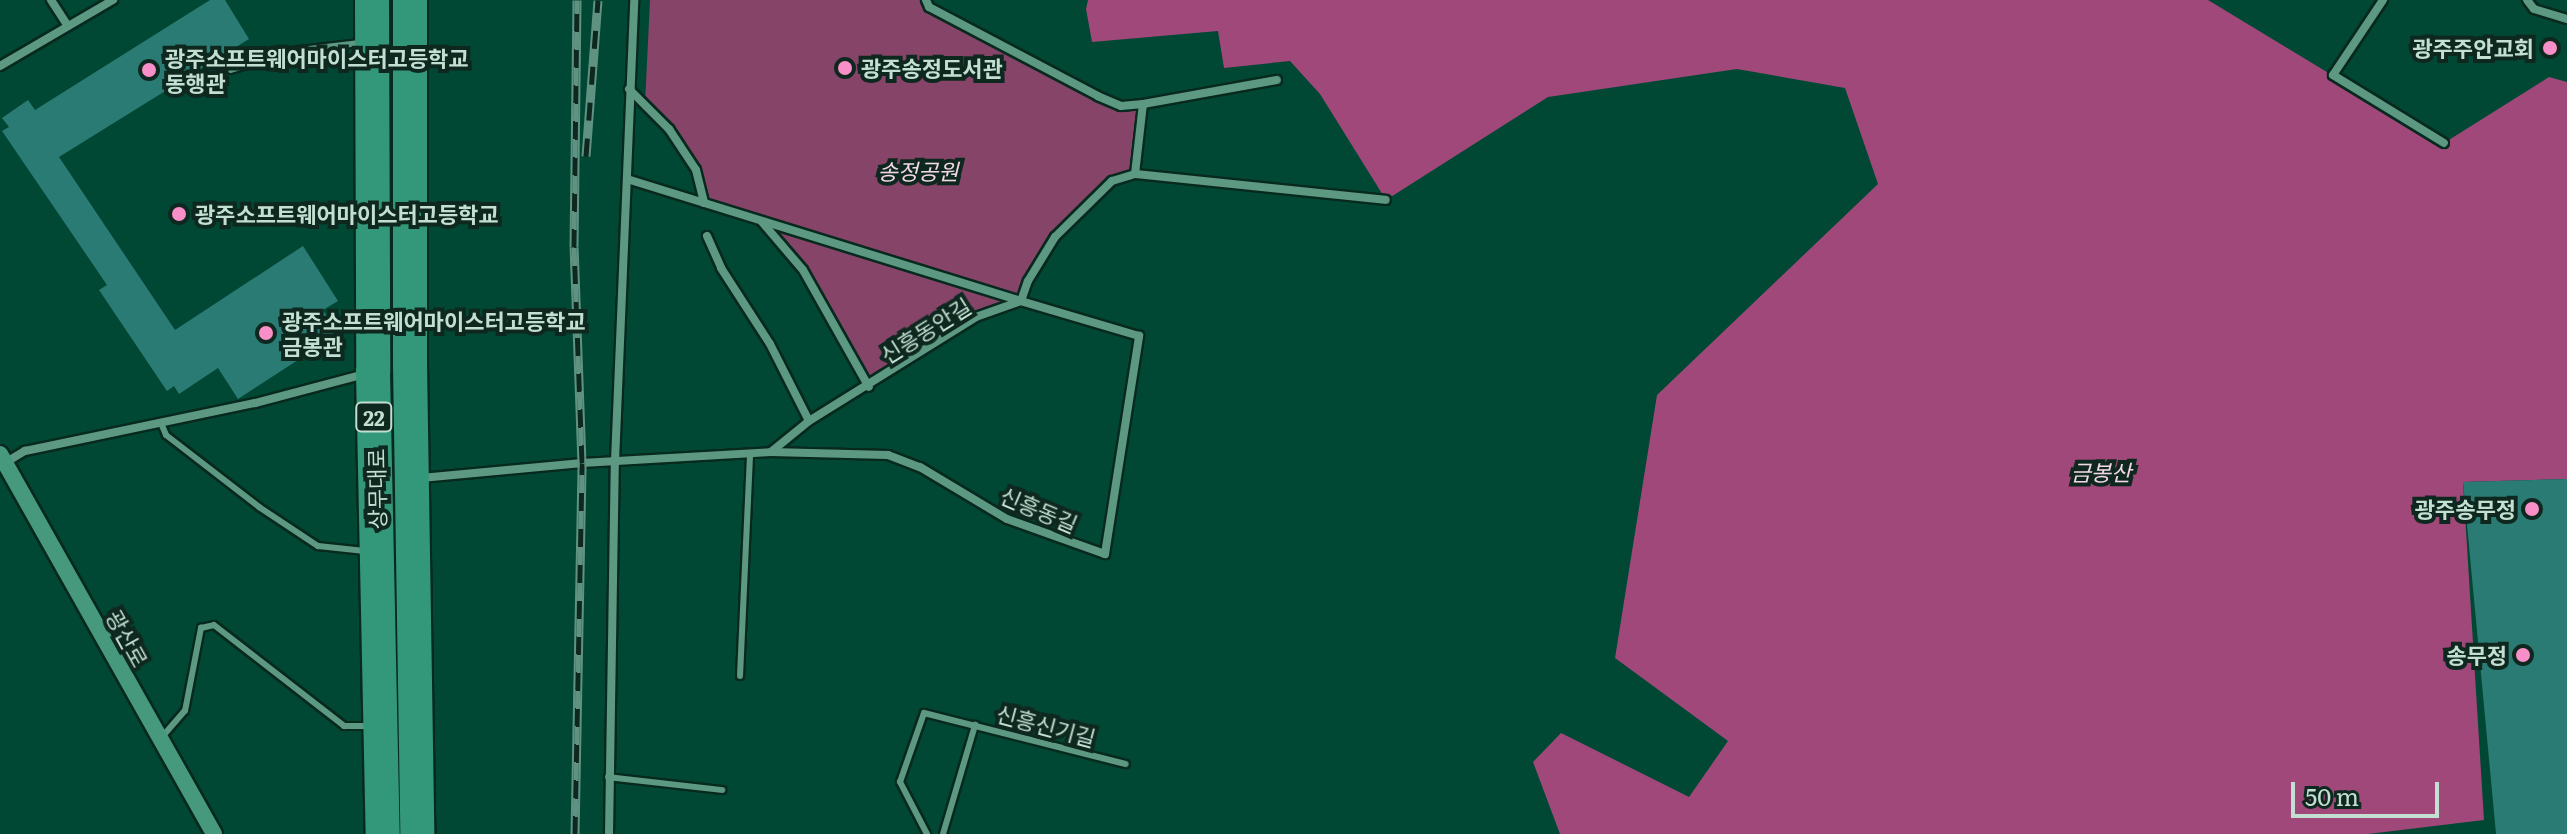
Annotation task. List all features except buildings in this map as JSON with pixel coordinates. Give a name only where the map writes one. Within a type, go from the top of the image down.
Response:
[{"type":"main road","name":"상무대로","points":[[372,0],[373,372],[383,834]]},
{"type":"main road","name":"상무대로","points":[[410,0],[417,834]]},
{"type":"main road","name":"광산로","points":[[2,461],[214,834]]},
{"type":"street","points":[[51,0],[68,26]]},
{"type":"street","points":[[0,66],[113,0]]},
{"type":"street","points":[[609,834],[615,461],[634,0]]},
{"type":"street","points":[[926,0],[929,7],[1121,106],[1277,80]]},
{"type":"street","points":[[2383,0],[2333,75],[2444,143]]},
{"type":"street","points":[[2527,0],[2534,9],[2567,19]]},
{"type":"street","points":[[629,89],[669,129],[696,170],[704,203]]},
{"type":"street","points":[[1135,174],[1143,104]]},
{"type":"street","points":[[627,179],[1021,301],[1028,281],[1055,237],[1112,181],[1135,174],[1386,200]]},
{"type":"street","name":"신흥동안길","points":[[761,221],[803,270],[869,387]]},
{"type":"street","points":[[707,236],[721,268],[770,344],[809,421]]},
{"type":"street","name":"신흥동길","points":[[412,479],[615,461],[771,452],[874,454],[903,459],[953,485],[1007,519],[1105,554],[1139,336],[1021,301]]},
{"type":"street","name":"신흥동안길","points":[[771,452],[809,421],[869,387],[976,317],[1021,301]]},
{"type":"street","points":[[2,461],[25,451],[161,423],[373,372]]},
{"type":"lane","points":[[231,70],[292,51],[372,42]]},
{"type":"lane","points":[[161,423],[166,435],[259,507],[318,546],[377,552]]},
{"type":"lane","points":[[740,676],[750,454]]},
{"type":"lane","points":[[160,740],[185,711],[201,628],[214,625],[344,726],[381,726]]},
{"type":"lane","points":[[927,834],[900,782],[924,713],[975,725]]},
{"type":"lane","name":"신흥신기길","points":[[943,834],[975,725],[1126,764]]},
{"type":"lane","points":[[608,777],[722,790]]},
{"type":"green space","name":"송정공원","points":[[650,0],[926,0],[929,7],[1098,96],[1143,104],[1135,174],[1112,181],[1055,237],[1021,301],[976,317],[869,387],[803,270],[761,221],[704,203],[696,170],[645,104]]},
{"type":"green space","name":"금봉산","points":[[1088,0],[2208,0],[2444,143],[2549,77],[2567,82],[2567,479],[2463,482],[2484,820],[2368,834],[1560,834],[1533,762],[1561,733],[1689,797],[1728,741],[1615,658],[1657,395],[1878,184],[1845,88],[1737,69],[1548,97],[1386,200],[1320,94],[1290,61],[1224,68],[1218,31],[1092,42],[1086,9]]},
{"type":"railway","points":[[575,834],[582,463],[574,247],[577,0]]},
{"type":"railway","points":[[586,156],[598,0]]},
{"type":"place","name":"광주주안교회","points":[[2550,48]]},
{"type":"place","name":"광주송정도서관","points":[[845,68]]},
{"type":"place","name":"광주소프트웨어마이스터고등학교 동행관","points":[[149,70]]},
{"type":"place","name":"광주소프트웨어마이스터고등학교","points":[[179,214]]},
{"type":"place","name":"광주소프트웨어마이스터고등학교 금봉관","points":[[266,333]]},
{"type":"place","name":"광주송무정","points":[[2532,509]]},
{"type":"place","name":"송무정","points":[[2523,655]]}]
